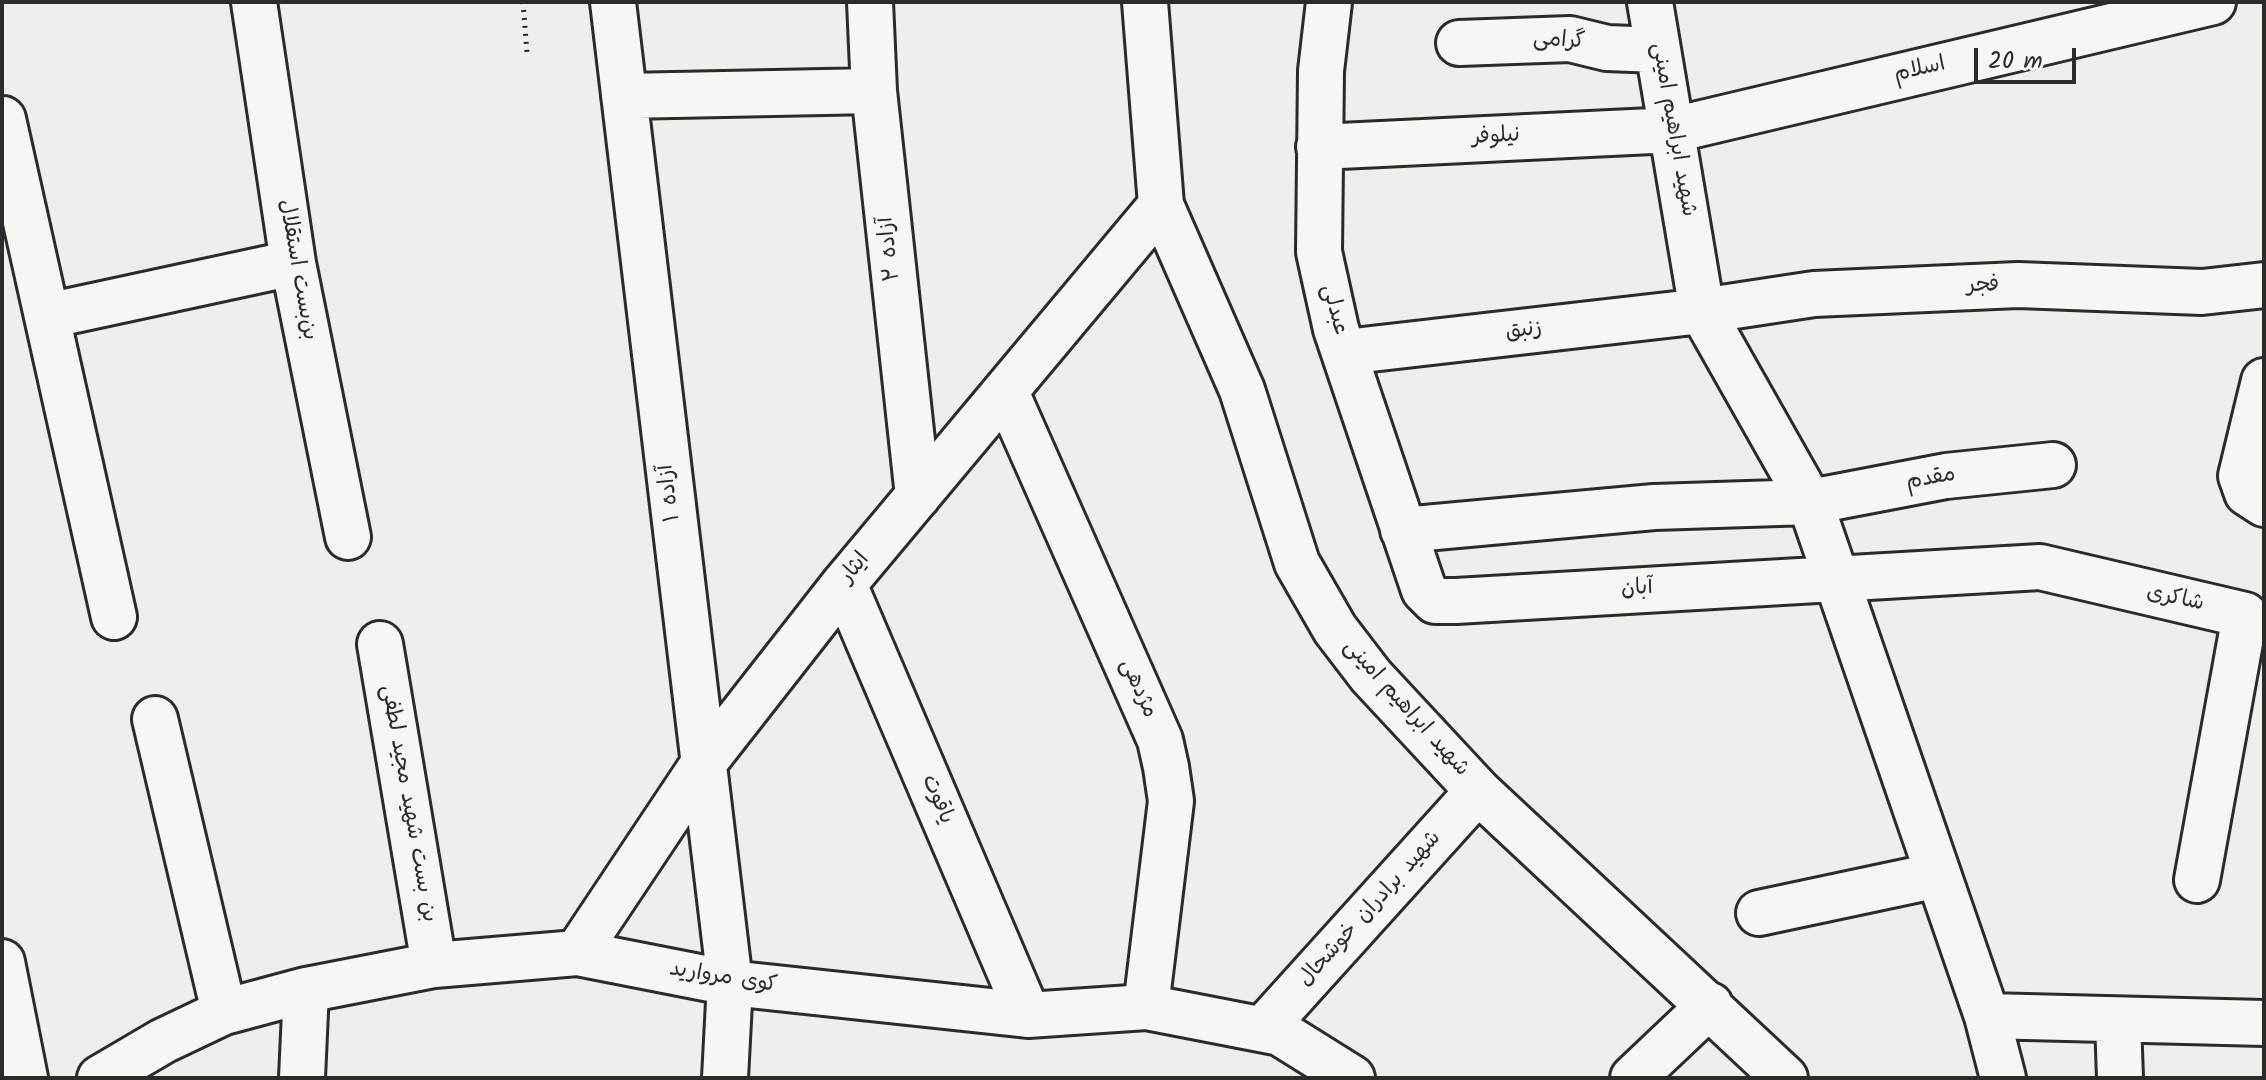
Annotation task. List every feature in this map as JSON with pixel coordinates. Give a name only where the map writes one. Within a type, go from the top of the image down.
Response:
[{"type":"street","name":"بن‌بست استقلال","points":[[254,2],[293,263],[348,537]]},
{"type":"street","name":"آزاده ۱","points":[[613,2],[730,983],[725,1078]]},
{"type":"street","name":"آزاده ۲","points":[[870,2],[874,91],[918,496]]},
{"type":"street","name":"شهید ابراهیم امینی","points":[[1145,2],[1161,205],[1242,390],[1297,563],[1335,629],[1371,676],[1478,791],[1785,1078]]},
{"type":"street","name":"عبدلی","points":[[1329,2],[1321,71],[1319,252],[1336,329],[1424,590],[1435,601]]},
{"type":"street","name":"شهید ابراهیم امینی","points":[[1650,2],[1702,311],[1810,502],[1987,1016],[2003,1078]]},
{"type":"street","name":"اسلام","points":[[1673,130],[2213,2]]},
{"type":"street","name":"گرامی","points":[[1459,43],[1570,39],[1607,48],[1658,50]]},
{"type":"street","points":[[624,96],[874,91]]},
{"type":"street","points":[[3,119],[114,617]]},
{"type":"street","name":"نیلوفر","points":[[1319,147],[1673,130]]},
{"type":"street","name":"ایثار","points":[[577,953],[703,764],[844,584],[1161,205]]},
{"type":"street","points":[[47,316],[293,263]]},
{"type":"street","name":"فجر","points":[[1702,311],[1830,293],[2018,285],[2202,292],[2264,285]]},
{"type":"street","name":"زنبق","points":[[1345,352],[1702,311]]},
{"type":"street","points":[[2264,381],[2241,476],[2247,493],[2264,504]]},
{"type":"street","name":"مژدهی","points":[[1006,392],[1160,740],[1171,801],[1146,1007]]},
{"type":"street","name":"مقدم","points":[[1403,530],[1654,507],[1810,502],[1946,476],[2053,465]]},
{"type":"street","name":"شاکری","points":[[1838,578],[2040,567],[2245,615],[2197,880]]},
{"type":"street","name":"آبان","points":[[1435,601],[1838,578]]},
{"type":"street","name":"یاقوت","points":[[844,584],[1028,1015]]},
{"type":"street","name":"بن بست شهید مجید لطفی","points":[[380,644],[434,965]]},
{"type":"street","points":[[155,719],[224,1012]]},
{"type":"street","name":"شهید برادران خوشحال","points":[[1263,1029],[1478,791]]},
{"type":"street","points":[[1759,913],[1938,875]]},
{"type":"street","name":"کوی مروارید","points":[[100,1078],[163,1041],[224,1012],[306,990],[434,965],[577,953],[730,983],[1028,1015],[1146,1007],[1280,1033],[1352,1078]]},
{"type":"street","points":[[2,962],[25,1078]]},
{"type":"street","points":[[302,1078],[306,990]]},
{"type":"street","points":[[1633,1078],[1710,1005]]},
{"type":"street","points":[[1987,1016],[2264,1023]]},
{"type":"street","points":[[2118,1021],[2120,1078]]},
{"type":"path","points":[[523,2],[527,53]]}]
